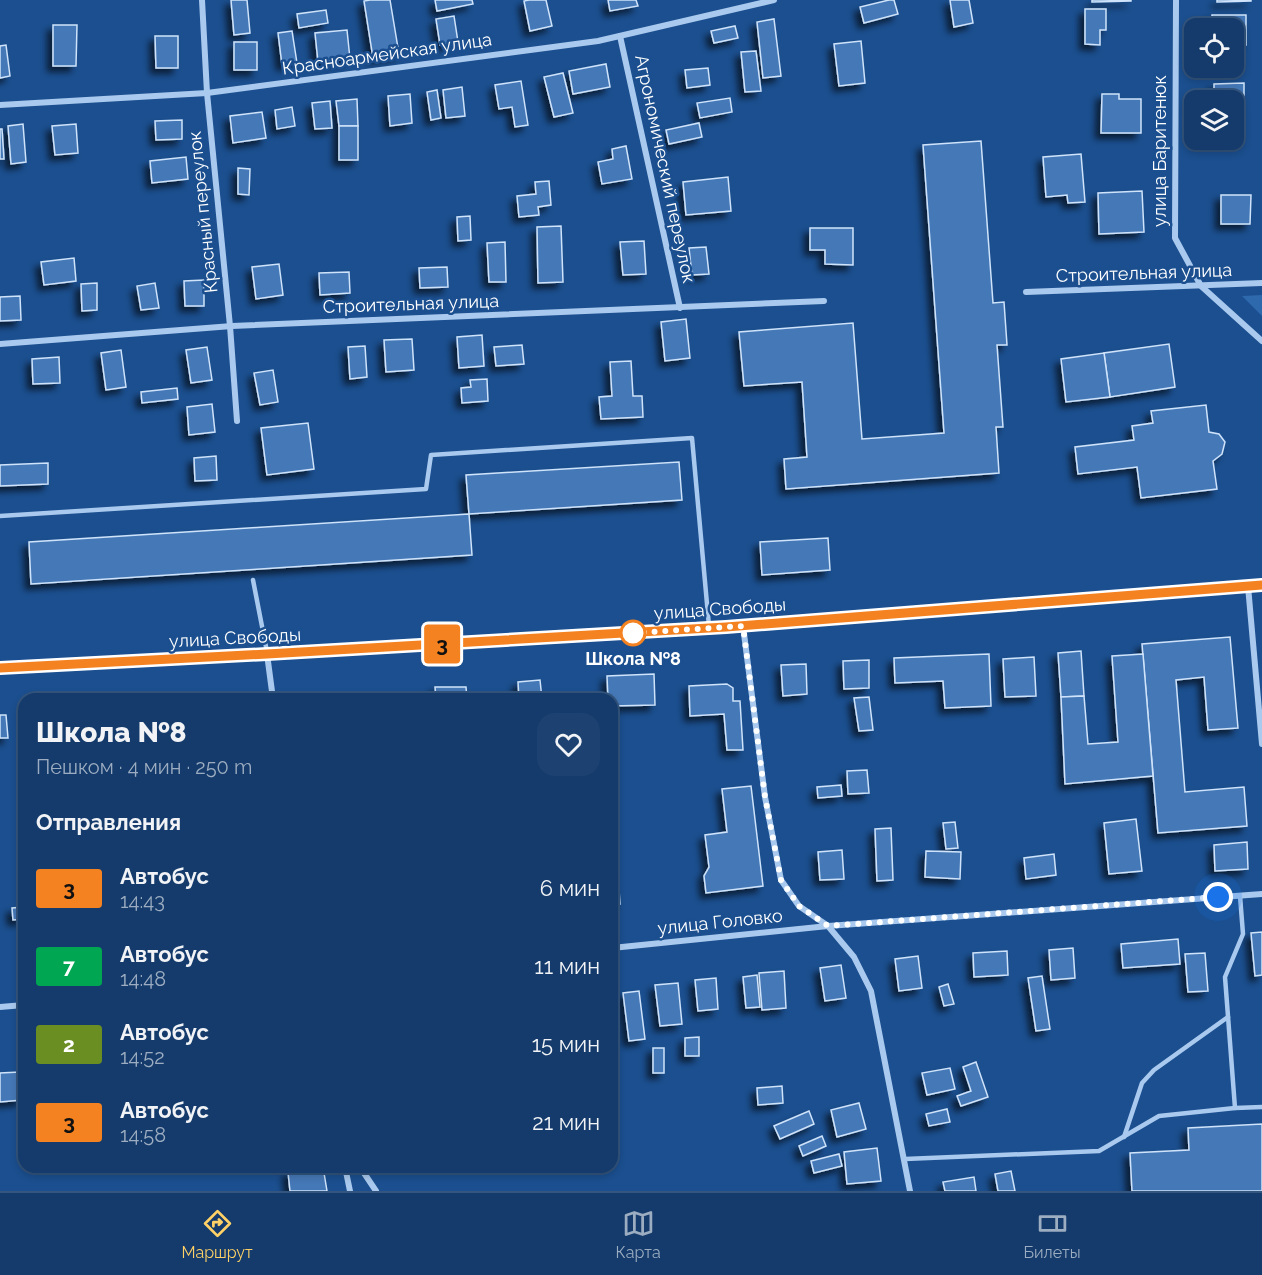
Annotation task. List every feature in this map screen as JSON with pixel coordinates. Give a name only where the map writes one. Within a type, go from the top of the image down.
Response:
[{"type":"main road","name":"улица Свободы","points":[[0,668],[743,626],[1262,585]]},
{"type":"street","name":"Красный переулок","points":[[202,0],[207,93],[237,421]]},
{"type":"street","name":"Красноармейская улица","points":[[0,105],[207,93],[598,41],[774,0]]},
{"type":"street","name":"улица Баритенюк","points":[[1176,0],[1175,238],[1201,286],[1262,341]]},
{"type":"street","name":"Агрономический переулок","points":[[620,36],[680,308]]},
{"type":"street","name":"Строительная улица","points":[[1026,292],[1262,283]]},
{"type":"street","name":"Строительная улица","points":[[0,344],[230,326],[824,301]]},
{"type":"street","points":[[1248,586],[1262,744]]},
{"type":"street","points":[[743,626],[765,797],[781,880],[799,906],[828,926],[854,957],[871,991],[910,1191]]},
{"type":"street","points":[[267,654],[272,693]]},
{"type":"street","name":"улица Головко","points":[[618,947],[828,926],[1262,894]]},
{"type":"street","points":[[0,1007],[18,1006]]},
{"type":"street","points":[[346,1173],[350,1191]]},
{"type":"street","points":[[364,1173],[376,1191]]},
{"type":"lane","points":[[0,516],[426,489],[431,455],[692,438],[710,628]]},
{"type":"lane","points":[[253,580],[267,654]]},
{"type":"lane","points":[[1235,1108],[1225,977],[1243,934],[1240,896]]},
{"type":"lane","points":[[1124,1137],[1142,1083],[1154,1070],[1228,1017]]},
{"type":"lane","points":[[905,1159],[1099,1151],[1160,1116],[1262,1107]]},
{"type":"shaded area","points":[[1262,295],[1262,316],[1242,296]]},
{"type":"building","points":[[231,0],[247,0],[250,33],[234,35]]},
{"type":"building","points":[[390,0],[399,54],[373,58],[364,1]]},
{"type":"building","points":[[435,0],[472,0],[473,4],[437,11]]},
{"type":"building","points":[[546,0],[552,26],[530,31],[524,1]]},
{"type":"building","points":[[608,0],[636,0],[638,6],[610,11]]},
{"type":"building","points":[[894,0],[898,14],[864,23],[860,7]]},
{"type":"building","points":[[950,0],[969,0],[973,23],[954,27]]},
{"type":"building","points":[[1092,0],[1131,0],[1131,1],[1092,2]]},
{"type":"building","points":[[1217,0],[1251,0],[1251,1],[1217,2]]},
{"type":"building","points":[[1085,9],[1106,9],[1106,30],[1100,30],[1100,45],[1085,44]]},
{"type":"building","points":[[326,10],[328,23],[299,28],[297,14]]},
{"type":"building","points":[[1212,15],[1246,15],[1246,45],[1244,45],[1244,18],[1212,18]]},
{"type":"building","points":[[454,16],[458,42],[440,45],[436,19]]},
{"type":"building","points":[[774,19],[781,76],[763,78],[757,22]]},
{"type":"building","points":[[53,25],[77,25],[76,66],[53,66]]},
{"type":"building","points":[[735,26],[738,38],[714,43],[711,31]]},
{"type":"building","points":[[347,30],[350,59],[318,62],[315,33]]},
{"type":"building","points":[[292,31],[297,63],[282,65],[278,33]]},
{"type":"building","points":[[155,36],[178,36],[178,68],[156,68]]},
{"type":"building","points":[[861,41],[865,83],[839,86],[834,44]]},
{"type":"building","points":[[234,42],[257,42],[257,70],[234,70]]},
{"type":"building","points":[[6,45],[10,76],[0,78],[0,46]]},
{"type":"building","points":[[756,51],[761,91],[745,92],[741,52]]},
{"type":"building","points":[[606,64],[610,87],[573,94],[569,71]]},
{"type":"building","points":[[708,68],[710,85],[687,88],[685,70]]},
{"type":"building","points":[[563,73],[573,113],[554,117],[544,77]]},
{"type":"building","points":[[521,81],[528,125],[515,127],[512,107],[499,109],[495,85]]},
{"type":"building","points":[[1244,83],[1244,90],[1214,90],[1214,84]]},
{"type":"building","points":[[462,87],[465,116],[446,118],[443,90]]},
{"type":"building","points":[[437,90],[441,118],[431,120],[427,92]]},
{"type":"building","points":[[410,94],[412,123],[390,126],[388,96]]},
{"type":"building","points":[[1102,94],[1119,94],[1119,99],[1141,99],[1141,133],[1101,133]]},
{"type":"building","points":[[730,98],[732,112],[700,118],[697,103]]},
{"type":"building","points":[[357,99],[358,126],[339,126],[336,101]]},
{"type":"building","points":[[330,101],[332,128],[315,129],[312,103]]},
{"type":"building","points":[[292,107],[295,126],[277,129],[275,110]]},
{"type":"building","points":[[262,112],[266,138],[233,143],[230,116]]},
{"type":"building","points":[[182,120],[182,139],[156,140],[155,121]]},
{"type":"building","points":[[699,123],[702,137],[669,144],[666,130]]},
{"type":"building","points":[[23,124],[26,162],[11,164],[8,126]]},
{"type":"building","points":[[76,124],[78,153],[55,155],[52,126]]},
{"type":"building","points":[[339,126],[358,126],[358,160],[339,160]]},
{"type":"building","points":[[0,129],[2,129],[4,159],[0,159]]},
{"type":"building","points":[[981,141],[993,303],[1004,302],[1007,345],[997,345],[1003,427],[996,427],[999,473],[786,489],[784,459],[807,457],[802,382],[744,386],[739,332],[853,323],[862,439],[944,433],[923,145]]},
{"type":"building","points":[[626,146],[632,179],[602,184],[598,162],[613,159],[612,149]]},
{"type":"building","points":[[1081,154],[1085,202],[1068,203],[1067,195],[1046,197],[1043,157]]},
{"type":"building","points":[[186,157],[188,179],[152,183],[150,161]]},
{"type":"building","points":[[238,168],[250,169],[249,195],[238,194]]},
{"type":"building","points":[[728,177],[731,211],[686,215],[683,182]]},
{"type":"building","points":[[549,181],[551,205],[538,207],[539,215],[519,217],[517,196],[536,194],[535,182]]},
{"type":"building","points":[[1142,191],[1144,232],[1099,234],[1098,193]]},
{"type":"building","points":[[1221,195],[1251,195],[1250,224],[1221,224]]},
{"type":"building","points":[[470,216],[471,240],[458,241],[457,217]]},
{"type":"building","points":[[561,226],[563,282],[538,283],[537,227]]},
{"type":"building","points":[[810,228],[853,228],[853,265],[825,264],[825,250],[810,250]]},
{"type":"building","points":[[644,241],[646,274],[623,275],[620,242]]},
{"type":"building","points":[[505,242],[506,282],[489,282],[487,243]]},
{"type":"building","points":[[706,247],[709,274],[692,275],[689,248]]},
{"type":"building","points":[[74,258],[76,281],[44,285],[41,262]]},
{"type":"building","points":[[279,264],[283,295],[256,299],[252,267]]},
{"type":"building","points":[[447,267],[448,287],[420,288],[419,268]]},
{"type":"building","points":[[349,272],[350,293],[320,295],[319,273]]},
{"type":"building","points":[[204,280],[204,306],[185,306],[184,281]]},
{"type":"building","points":[[97,283],[97,310],[82,311],[81,284]]},
{"type":"building","points":[[155,283],[159,308],[141,310],[137,286]]},
{"type":"building","points":[[20,296],[21,320],[0,321],[0,297]]},
{"type":"building","points":[[686,319],[690,358],[665,361],[661,322]]},
{"type":"building","points":[[482,335],[484,366],[459,368],[457,337]]},
{"type":"building","points":[[412,339],[414,370],[386,372],[384,340]]},
{"type":"building","points":[[1169,344],[1175,387],[1110,397],[1104,353]]},
{"type":"building","points":[[522,345],[524,364],[496,366],[494,347]]},
{"type":"building","points":[[365,346],[367,377],[350,379],[348,347]]},
{"type":"building","points":[[207,347],[212,380],[191,383],[186,350]]},
{"type":"building","points":[[121,350],[126,387],[106,390],[101,353]]},
{"type":"building","points":[[1104,353],[1110,397],[1066,402],[1061,359]]},
{"type":"building","points":[[59,357],[60,383],[33,384],[32,359]]},
{"type":"building","points":[[631,361],[633,396],[642,396],[643,417],[601,419],[599,397],[612,396],[610,362]]},
{"type":"building","points":[[273,370],[278,402],[260,405],[254,373]]},
{"type":"building","points":[[487,379],[488,401],[462,403],[461,388],[471,387],[470,380]]},
{"type":"building","points":[[177,388],[178,399],[142,403],[141,392]]},
{"type":"building","points":[[212,404],[215,432],[189,435],[187,407]]},
{"type":"building","points":[[1206,405],[1209,432],[1219,434],[1225,442],[1222,454],[1213,461],[1217,489],[1141,498],[1137,467],[1078,474],[1075,447],[1134,440],[1132,426],[1153,423],[1151,411]]},
{"type":"building","points":[[308,423],[314,469],[267,475],[261,428]]},
{"type":"building","points":[[216,456],[217,480],[195,481],[194,458]]},
{"type":"building","points":[[679,462],[682,500],[469,514],[466,475]]},
{"type":"building","points":[[48,463],[48,484],[0,486],[0,465]]},
{"type":"building","points":[[469,514],[472,555],[31,584],[29,542]]},
{"type":"building","points":[[828,538],[830,570],[762,575],[760,542]]},
{"type":"building","points":[[1230,637],[1238,728],[1208,730],[1204,677],[1176,680],[1185,792],[1244,787],[1247,826],[1158,833],[1142,644]]},
{"type":"building","points":[[1081,651],[1084,696],[1061,697],[1058,653]]},
{"type":"building","points":[[989,654],[991,706],[945,708],[943,681],[895,683],[894,658]]},
{"type":"building","points":[[1143,654],[1153,776],[1065,784],[1061,697],[1084,696],[1088,744],[1118,742],[1112,656]]},
{"type":"building","points":[[1034,657],[1036,696],[1005,697],[1003,659]]},
{"type":"building","points":[[869,660],[869,688],[844,689],[843,661]]},
{"type":"building","points":[[806,664],[807,694],[783,696],[781,665]]},
{"type":"building","points":[[654,674],[655,705],[618,706],[618,693],[608,693],[607,676]]},
{"type":"building","points":[[540,680],[541,693],[519,693],[518,682]]},
{"type":"building","points":[[727,684],[733,688],[733,701],[740,701],[743,750],[727,750],[724,714],[690,716],[689,686]]},
{"type":"building","points":[[435,687],[466,687],[466,693],[436,693]]},
{"type":"building","points":[[869,697],[873,730],[859,731],[854,698]]},
{"type":"building","points":[[0,715],[6,715],[8,738],[0,738]]},
{"type":"building","points":[[867,770],[869,793],[848,794],[847,771]]},
{"type":"building","points":[[841,785],[842,796],[818,798],[817,787]]},
{"type":"building","points":[[751,786],[763,886],[706,893],[704,876],[709,867],[705,835],[727,832],[722,789]]},
{"type":"building","points":[[1136,819],[1142,871],[1109,874],[1104,823]]},
{"type":"building","points":[[955,822],[958,848],[946,849],[943,823]]},
{"type":"building","points":[[891,828],[893,880],[877,881],[875,829]]},
{"type":"building","points":[[1247,842],[1248,869],[1215,871],[1214,845]]},
{"type":"building","points":[[842,850],[844,879],[820,880],[818,852]]},
{"type":"building","points":[[926,851],[961,852],[960,879],[925,877]]},
{"type":"building","points":[[1054,854],[1056,875],[1026,879],[1024,858]]},
{"type":"building","points":[[618,875],[620,904],[618,904]]},
{"type":"building","points":[[12,908],[18,908],[18,920],[13,920]]},
{"type":"building","points":[[1262,932],[1262,975],[1255,976],[1251,933]]},
{"type":"building","points":[[1178,939],[1180,964],[1123,968],[1121,944]]},
{"type":"building","points":[[1073,948],[1075,978],[1051,980],[1049,950]]},
{"type":"building","points":[[1007,951],[1008,975],[974,977],[973,953]]},
{"type":"building","points":[[1205,953],[1208,991],[1188,992],[1185,954]]},
{"type":"building","points":[[918,956],[922,988],[899,991],[895,959]]},
{"type":"building","points":[[841,965],[846,998],[825,1001],[820,968]]},
{"type":"building","points":[[784,971],[786,1008],[762,1010],[759,973]]},
{"type":"building","points":[[757,975],[760,1007],[746,1008],[743,977]]},
{"type":"building","points":[[1042,976],[1050,1029],[1036,1031],[1028,978]]},
{"type":"building","points":[[716,978],[718,1009],[698,1011],[695,980]]},
{"type":"building","points":[[678,983],[682,1024],[660,1026],[655,985]]},
{"type":"building","points":[[948,984],[954,1004],[944,1006],[939,987]]},
{"type":"building","points":[[639,991],[645,1039],[629,1041],[623,993]]},
{"type":"building","points":[[699,1037],[699,1056],[685,1056],[685,1038]]},
{"type":"building","points":[[653,1048],[664,1048],[664,1073],[653,1073]]},
{"type":"building","points":[[976,1062],[988,1097],[961,1106],[957,1096],[971,1091],[963,1067]]},
{"type":"building","points":[[950,1068],[955,1089],[927,1095],[922,1073]]},
{"type":"building","points":[[18,1072],[18,1100],[0,1102],[0,1073]]},
{"type":"building","points":[[782,1086],[783,1103],[758,1105],[757,1088]]},
{"type":"building","points":[[859,1103],[866,1129],[837,1137],[831,1110]]},
{"type":"building","points":[[947,1109],[950,1122],[929,1126],[926,1114]]},
{"type":"building","points":[[809,1111],[814,1124],[780,1139],[774,1126]]},
{"type":"building","points":[[1262,1124],[1262,1191],[1132,1191],[1130,1153],[1189,1150],[1188,1128]]},
{"type":"building","points":[[822,1136],[826,1146],[803,1156],[799,1146]]},
{"type":"building","points":[[877,1148],[881,1181],[847,1184],[844,1152]]},
{"type":"building","points":[[839,1154],[842,1166],[814,1173],[811,1161]]},
{"type":"building","points":[[1011,1171],[1015,1191],[998,1191],[995,1174]]},
{"type":"building","points":[[288,1173],[324,1173],[327,1191],[290,1191]]},
{"type":"building","points":[[974,1177],[976,1191],[945,1191],[943,1182]]},
{"type":"bus line","name":"3","points":[[0,668],[726,627],[1262,585]]},
{"type":"place","name":"Школа №8","points":[[633,633]]},
{"type":"route","points":[[633,633],[743,626],[765,797],[781,880],[799,906],[828,926],[1218,897]]}]
